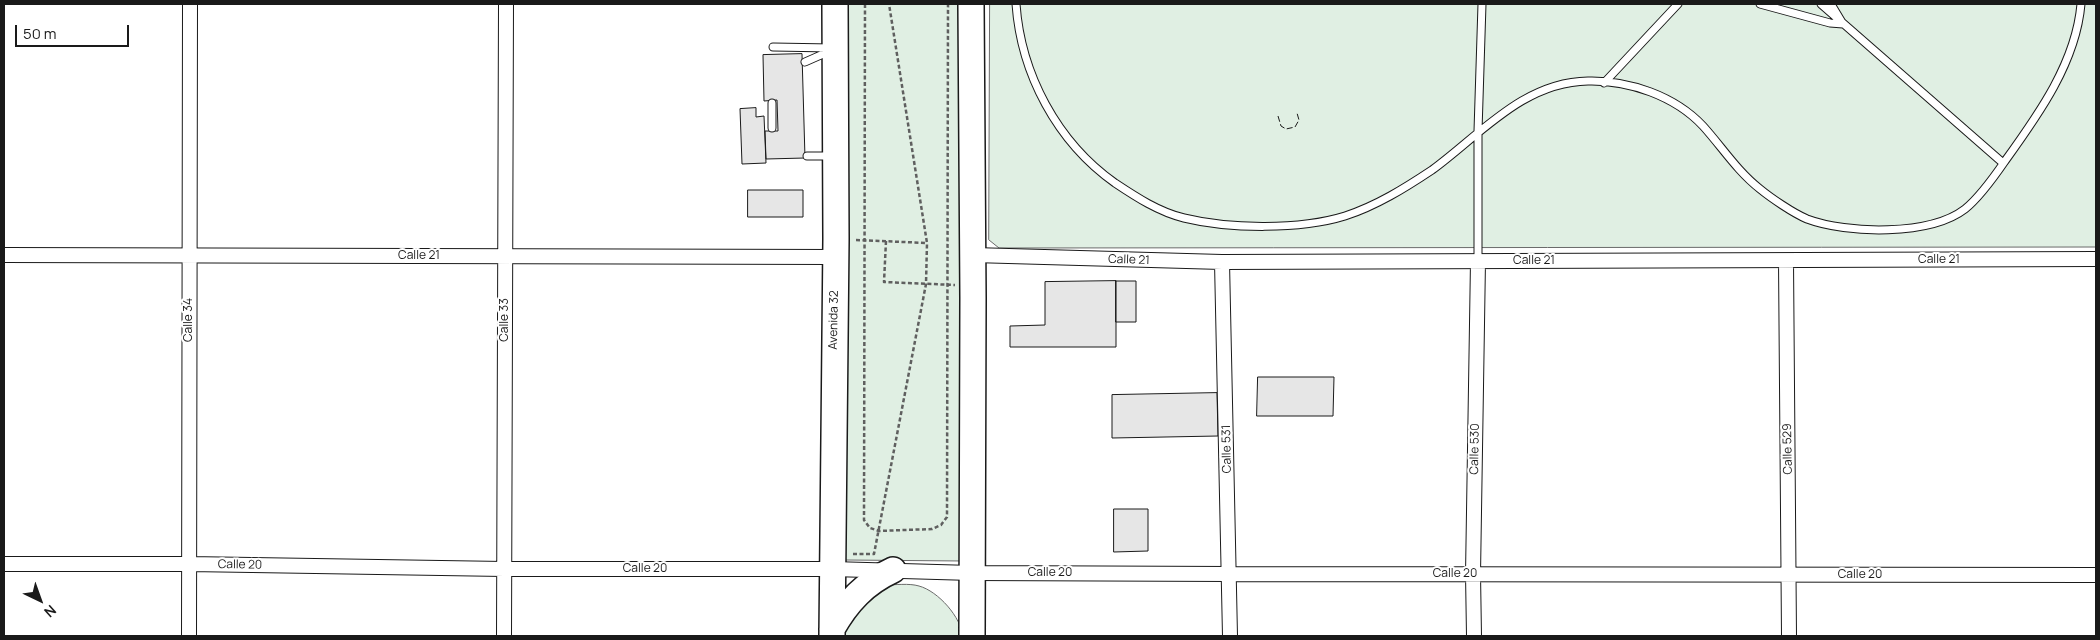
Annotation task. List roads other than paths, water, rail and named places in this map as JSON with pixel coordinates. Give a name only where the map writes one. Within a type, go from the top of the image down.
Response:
[{"type":"highway","name":"Avenida 32","points":[[832,633],[835,4]]},
{"type":"highway","points":[[971,4],[973,255],[972,636]]},
{"type":"highway","points":[[832,633],[840,615],[859,592],[893,570]]},
{"type":"street","name":"Calle 34","points":[[188,636],[190,4]]},
{"type":"street","name":"Calle 33","points":[[504,636],[506,4]]},
{"type":"street","name":"Calle 21","points":[[4,255],[505,256],[835,248]]},
{"type":"street","name":"Calle 21","points":[[973,255],[1222,262],[2096,259]]},
{"type":"street","name":"Calle 530","points":[[1474,636],[1473,574],[1478,261]]},
{"type":"street","name":"Calle 529","points":[[1786,261],[1789,636]]},
{"type":"street","name":"Calle 531","points":[[1222,262],[1230,636]]},
{"type":"street","name":"Calle 20","points":[[4,564],[189,564],[504,569],[832,561],[893,570],[972,573],[2096,575]]},
{"type":"lane","points":[[1016,4],[1025,56],[1042,99],[1067,138],[1100,173],[1138,199],[1182,218],[1229,225],[1285,227],[1344,216],[1398,192],[1435,167],[1478,131],[1514,105],[1552,86],[1587,81],[1632,86],[1671,100],[1701,123],[1746,177],[1763,192],[1806,218],[1838,226],[1889,230],[1944,222],[1966,208],[2003,163],[2033,122],[2070,53],[2079,21],[2081,4]]},
{"type":"lane","points":[[1478,261],[1478,131],[1482,4]]},
{"type":"lane","points":[[1604,83],[1678,4]]},
{"type":"lane","points":[[1760,4],[1830,23],[1843,24]]},
{"type":"lane","points":[[1821,4],[2003,163]]},
{"type":"lane","points":[[1831,4],[1843,24]]},
{"type":"lane","points":[[772,47],[835,48]]},
{"type":"lane","points":[[805,62],[835,48]]},
{"type":"lane","points":[[772,103],[772,128]]},
{"type":"lane","points":[[808,156],[835,156]]}]
